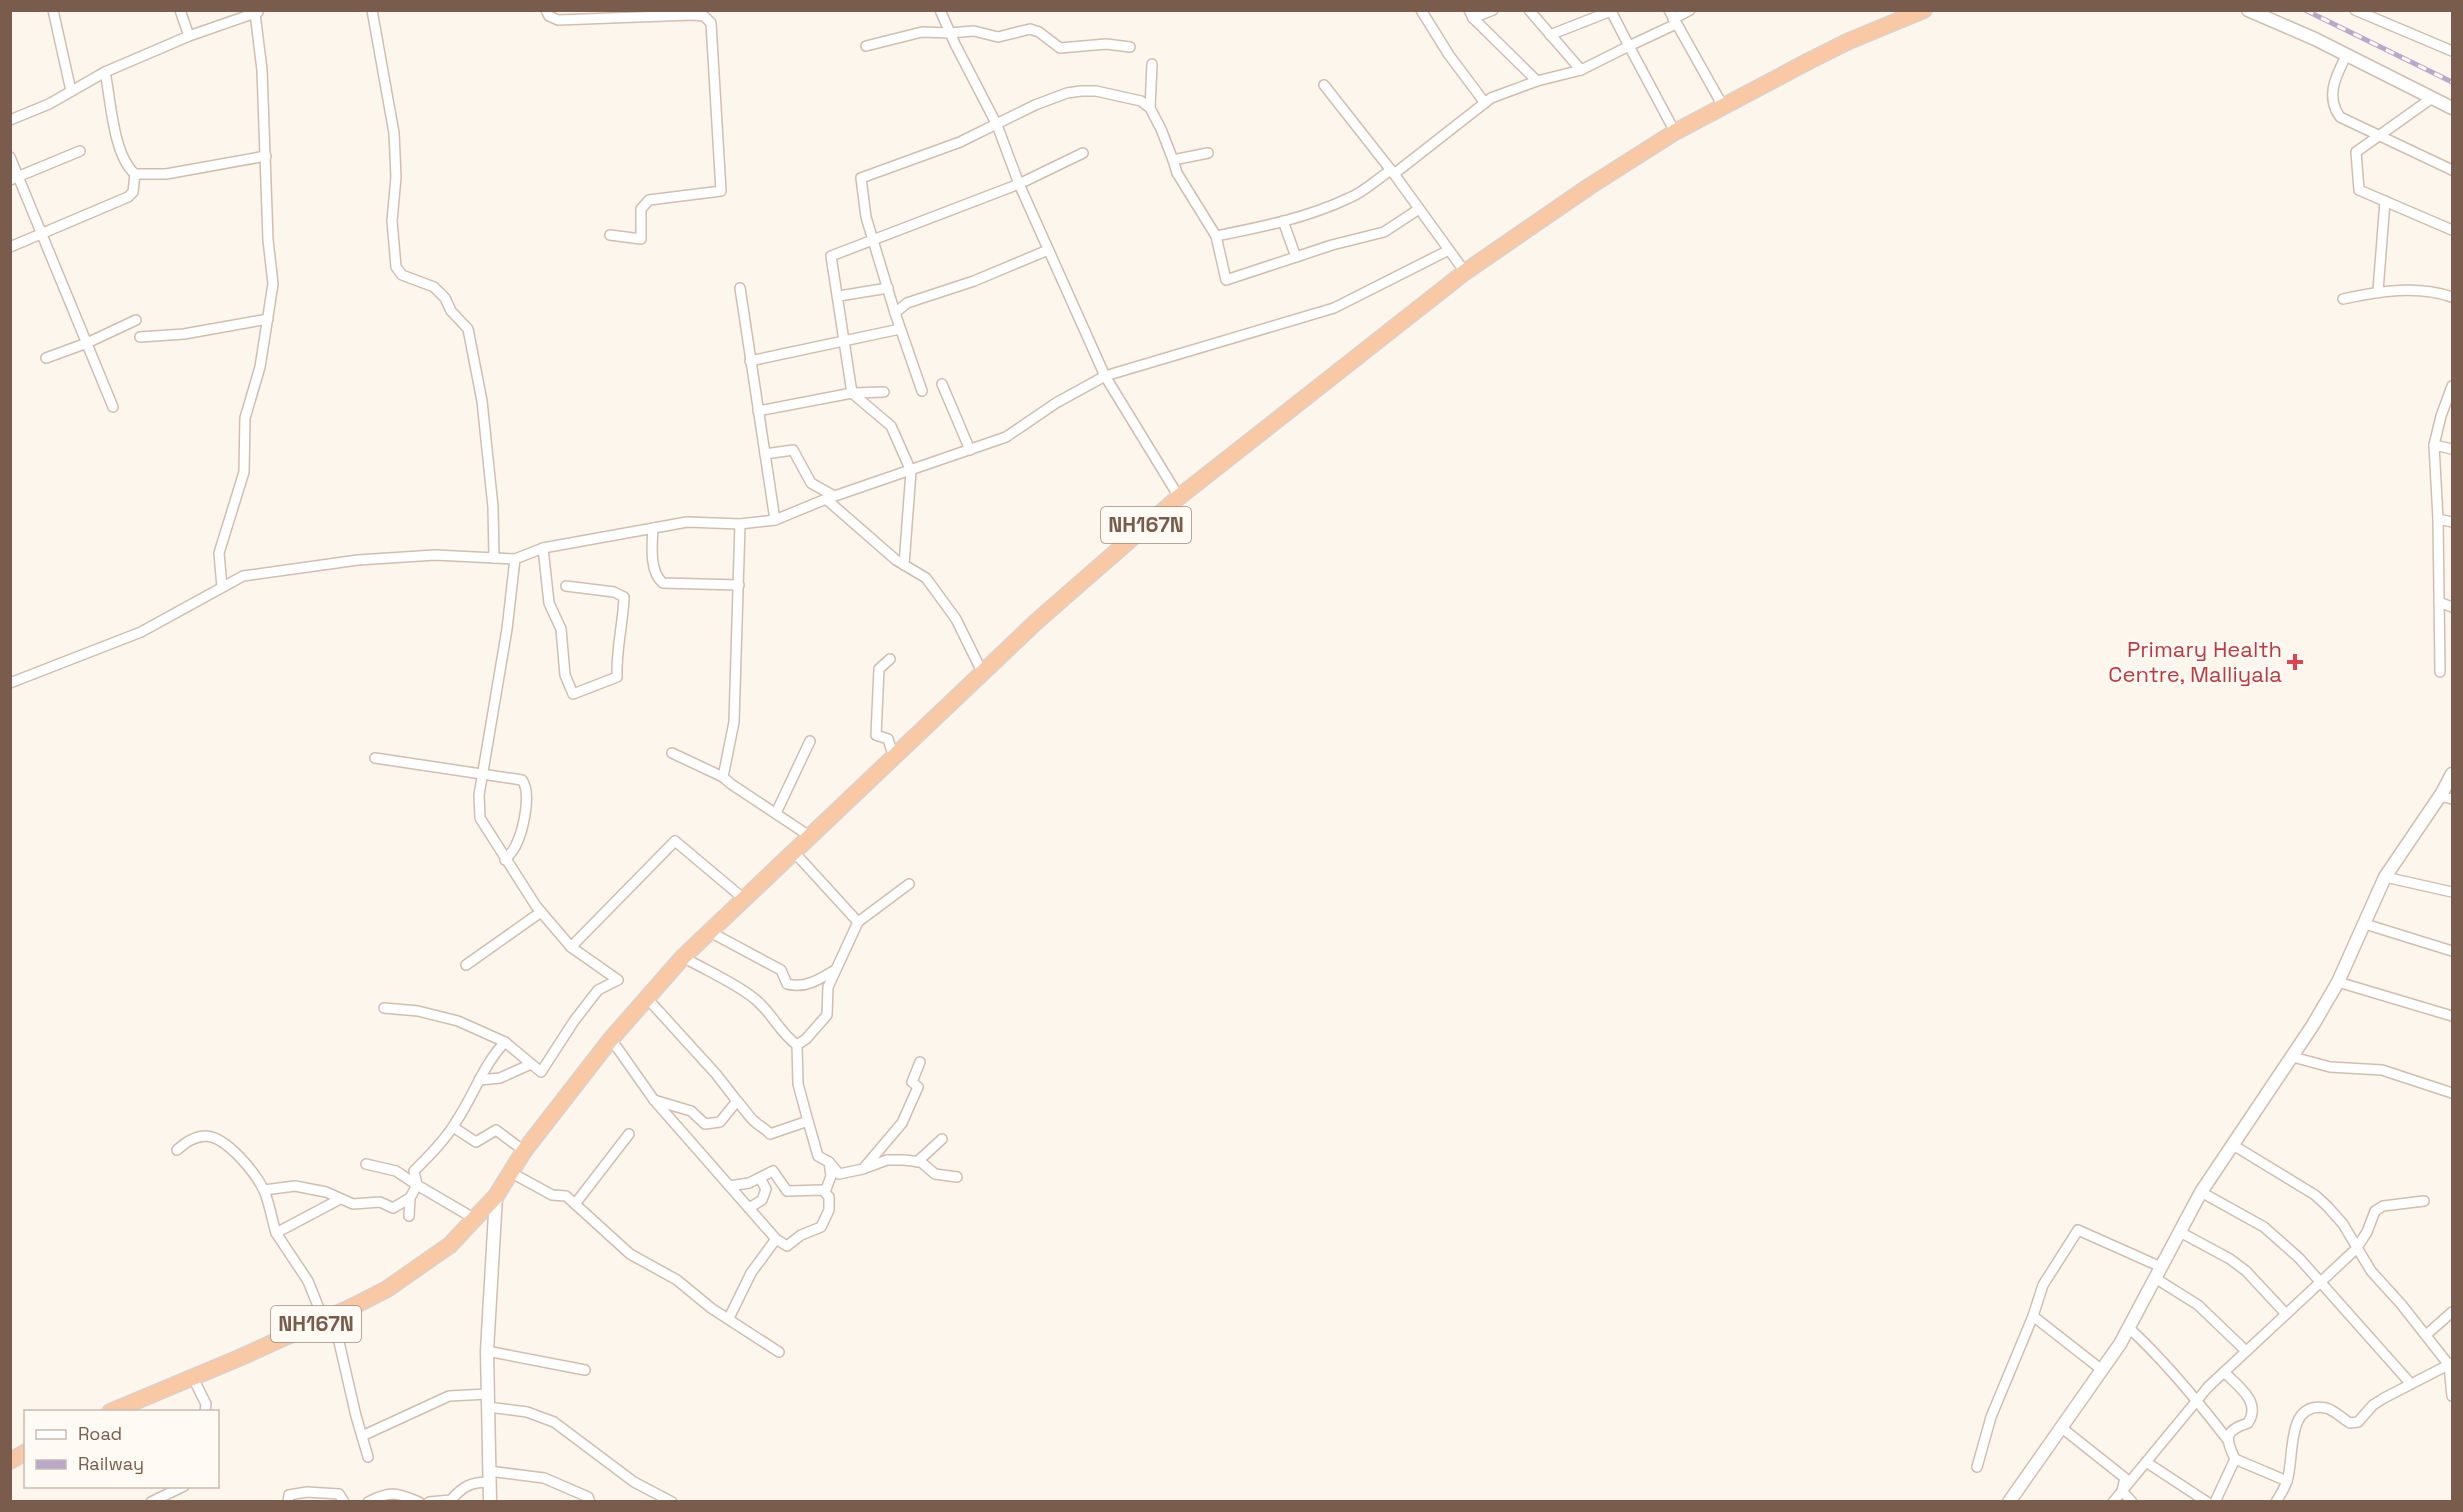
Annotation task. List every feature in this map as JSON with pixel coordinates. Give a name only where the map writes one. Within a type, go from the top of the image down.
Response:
[{"type":"highway","name":"NH167N","points":[[115,1410],[324,1321],[387,1289],[450,1245],[496,1196],[524,1151],[611,1039],[683,957],[1078,583],[1179,497],[1465,272],[1590,186],[1675,132],[1839,46],[1924,10]]},
{"type":"highway","points":[[10,1461],[24,1453]]},
{"type":"street","points":[[54,10],[70,91]]},
{"type":"street","points":[[180,10],[189,36]]},
{"type":"street","points":[[372,10],[394,133],[396,177],[393,221],[396,267],[402,275],[440,291],[451,311],[468,329],[482,401],[492,507],[494,558]]},
{"type":"street","points":[[546,10],[549,16],[558,20],[691,15],[704,16],[711,23],[721,190],[650,200],[641,209],[641,239],[610,235]]},
{"type":"street","points":[[940,10],[997,125],[1019,184],[1105,376],[1179,497]]},
{"type":"street","points":[[1421,10],[1449,55],[1485,103]]},
{"type":"street","points":[[1471,14],[1493,10]]},
{"type":"street","points":[[1529,10],[1581,70]]},
{"type":"street","points":[[1550,35],[1611,10],[1675,132]]},
{"type":"street","points":[[1216,236],[1311,214],[1351,198],[1393,172],[1491,98],[1537,81],[1581,70],[1629,46],[1690,10]]},
{"type":"street","points":[[2248,10],[2452,108]]},
{"type":"street","points":[[2355,10],[2452,51]]},
{"type":"street","points":[[10,120],[49,104],[105,72],[189,36],[258,12],[268,240],[273,284],[261,367],[245,418],[244,472],[219,553],[222,587]]},
{"type":"street","points":[[1471,14],[1537,81]]},
{"type":"street","points":[[1673,18],[1724,108]]},
{"type":"street","points":[[866,46],[922,32],[974,31],[998,37],[1030,29],[1039,32],[1060,48],[1106,44],[1130,47]]},
{"type":"street","points":[[2346,56],[2332,87],[2337,113],[2345,120],[2452,170]]},
{"type":"street","points":[[1150,108],[1152,64]]},
{"type":"street","points":[[105,72],[119,147],[126,167],[135,174],[166,174],[266,156]]},
{"type":"street","points":[[1324,85],[1393,172],[1465,272]]},
{"type":"street","points":[[922,391],[900,329],[866,217],[861,178],[960,142],[1035,105],[1067,93],[1096,91],[1141,101],[1150,108],[1161,129],[1177,173],[1216,236],[1226,280],[1332,245],[1384,232],[1419,209]]},
{"type":"street","points":[[2432,98],[2356,152],[2359,190],[2452,230]]},
{"type":"street","points":[[14,178],[80,151]]},
{"type":"street","points":[[904,565],[910,471],[891,426],[852,393],[839,296],[831,256],[1019,184],[1083,153]]},
{"type":"street","points":[[1173,160],[1208,153]]},
{"type":"street","points":[[10,157],[14,178],[42,234],[113,407]]},
{"type":"street","points":[[10,247],[128,197],[133,192],[135,174]]},
{"type":"street","points":[[2378,291],[2385,201]]},
{"type":"street","points":[[1283,221],[1296,257]]},
{"type":"street","points":[[895,313],[907,303],[974,282],[1048,250]]},
{"type":"street","points":[[10,682],[141,632],[243,576],[358,560],[435,555],[515,559],[543,548],[687,522],[740,524],[775,520],[830,498],[1006,437],[1056,403],[1105,376],[1335,308],[1449,250]]},
{"type":"street","points":[[740,288],[775,520]]},
{"type":"street","points":[[839,296],[888,288]]},
{"type":"street","points":[[2343,299],[2378,291],[2436,291],[2452,297]]},
{"type":"street","points":[[140,337],[184,334],[268,319]]},
{"type":"street","points":[[46,358],[87,343],[136,320]]},
{"type":"street","points":[[750,361],[900,329]]},
{"type":"street","points":[[942,384],[970,450]]},
{"type":"street","points":[[2440,672],[2438,519],[2434,445],[2452,386]]},
{"type":"street","points":[[758,411],[852,393],[884,392]]},
{"type":"street","points":[[2434,445],[2452,449]]},
{"type":"street","points":[[765,454],[793,450],[811,483],[904,565],[926,578],[956,619],[983,674]]},
{"type":"street","points":[[2438,519],[2452,522]]},
{"type":"street","points":[[723,777],[734,722],[740,524]]},
{"type":"street","points":[[653,528],[653,559],[659,580],[663,583],[739,585]]},
{"type":"street","points":[[543,548],[549,603],[561,629],[566,675],[573,694],[617,677],[616,649],[623,617],[624,597],[614,592],[566,586]]},
{"type":"street","points":[[384,1008],[418,1011],[458,1021],[506,1042],[541,1072],[573,1021],[597,990],[618,980],[571,947],[541,912],[505,860],[480,818],[478,809],[482,774],[507,629],[515,559]]},
{"type":"street","points":[[2439,602],[2452,607]]},
{"type":"street","points":[[890,659],[879,669],[876,735],[888,739],[894,758]]},
{"type":"street","points":[[776,813],[810,741]]},
{"type":"street","points":[[672,753],[723,777],[811,837]]},
{"type":"street","points":[[375,758],[522,780],[527,786],[522,833],[515,848],[505,860]]},
{"type":"street","points":[[2008,1502],[2062,1428],[2129,1328],[2201,1192],[2293,1057],[2338,982],[2385,877],[2446,798],[2452,774]]},
{"type":"street","points":[[571,947],[675,842],[744,899]]},
{"type":"street","points":[[794,852],[858,922]]},
{"type":"street","points":[[2385,877],[2452,892]]},
{"type":"street","points":[[797,1045],[806,1039],[826,1015],[828,987],[858,922],[909,884]]},
{"type":"street","points":[[466,965],[541,912]]},
{"type":"street","points":[[2365,924],[2452,951]]},
{"type":"street","points":[[710,932],[781,970],[788,984],[796,987],[815,982],[835,970]]},
{"type":"street","points":[[683,957],[753,997],[797,1045]]},
{"type":"street","points":[[2338,982],[2452,1016]]},
{"type":"street","points":[[646,997],[716,1074],[754,1121],[762,1125],[770,1134],[808,1121]]},
{"type":"street","points":[[611,1039],[654,1100],[729,1186],[776,1239],[787,1246],[801,1235],[821,1227],[829,1210],[829,1197],[823,1190],[788,1191],[773,1171],[749,1184],[729,1186]]},
{"type":"street","points":[[409,1216],[410,1198],[417,1185],[414,1170],[441,1144],[453,1127],[492,1056],[506,1042]]},
{"type":"street","points":[[797,1045],[798,1084],[818,1156],[829,1162],[839,1174],[863,1169],[887,1160],[921,1162],[935,1174],[957,1177]]},
{"type":"street","points":[[2293,1057],[2330,1067],[2382,1070],[2452,1093]]},
{"type":"street","points":[[863,1169],[903,1123],[918,1087],[912,1082],[920,1062]]},
{"type":"street","points":[[479,1080],[500,1078],[531,1064]]},
{"type":"street","points":[[654,1100],[691,1112],[705,1124],[720,1122],[737,1101]]},
{"type":"street","points":[[453,1127],[476,1142],[496,1130],[524,1151]]},
{"type":"street","points":[[575,1204],[629,1134]]},
{"type":"street","points":[[177,1150],[189,1140],[204,1136],[214,1138],[227,1146],[243,1162],[264,1190],[276,1233],[308,1281],[324,1321],[333,1330],[339,1342],[368,1457]]},
{"type":"street","points":[[917,1162],[942,1139]]},
{"type":"street","points":[[2234,1145],[2315,1195],[2343,1224],[2356,1249],[2372,1271],[2451,1364],[2452,1396]]},
{"type":"street","points":[[825,1192],[831,1176],[829,1162]]},
{"type":"street","points":[[366,1164],[396,1172],[475,1219]]},
{"type":"street","points":[[510,1172],[552,1195],[566,1196],[630,1254],[677,1281],[711,1308],[779,1352]]},
{"type":"street","points":[[749,1208],[762,1200],[766,1189],[760,1178]]},
{"type":"street","points":[[264,1190],[295,1186],[326,1192],[353,1204],[380,1202],[393,1208],[410,1198]]},
{"type":"street","points":[[2201,1192],[2264,1227],[2299,1258],[2411,1384]]},
{"type":"street","points":[[490,1502],[487,1351],[496,1196]]},
{"type":"street","points":[[276,1233],[340,1199]]},
{"type":"street","points":[[2113,1502],[2197,1400],[2356,1249],[2367,1232],[2375,1211],[2383,1206],[2424,1201]]},
{"type":"street","points":[[1977,1467],[1991,1417],[2033,1316],[2043,1285],[2078,1230],[2158,1273],[2198,1305],[2246,1351]]},
{"type":"street","points":[[2180,1232],[2230,1259],[2246,1271],[2286,1314]]},
{"type":"street","points":[[729,1318],[751,1273],[776,1239]]},
{"type":"street","points":[[2426,1335],[2452,1312]]},
{"type":"street","points":[[2033,1316],[2102,1370]]},
{"type":"street","points":[[2129,1328],[2197,1400],[2227,1439],[2235,1459],[2287,1481]]},
{"type":"street","points":[[487,1351],[585,1370]]},
{"type":"street","points":[[2276,1502],[2287,1481],[2297,1419],[2317,1407],[2328,1408],[2339,1413],[2350,1423],[2358,1422],[2373,1405],[2451,1364]]},
{"type":"street","points":[[2224,1372],[2249,1398],[2253,1409],[2248,1423],[2229,1432],[2227,1439]]},
{"type":"street","points":[[193,1378],[206,1404],[205,1410]]},
{"type":"street","points":[[362,1436],[449,1396],[488,1394]]},
{"type":"street","points":[[488,1407],[527,1412],[554,1422],[634,1482],[672,1502]]},
{"type":"street","points":[[2062,1428],[2125,1478],[2122,1491]]},
{"type":"street","points":[[2215,1502],[2235,1459]]},
{"type":"street","points":[[2146,1462],[2207,1502]]},
{"type":"street","points":[[429,1502],[451,1500],[462,1486],[489,1477],[544,1478],[588,1497],[592,1501]]},
{"type":"street","points":[[152,1502],[180,1488]]},
{"type":"street","points":[[2122,1491],[2132,1502]]},
{"type":"street","points":[[288,1502],[289,1495],[307,1492],[339,1494],[344,1502]]},
{"type":"street","points":[[368,1502],[383,1495],[398,1493],[419,1502]]},
{"type":"railway","points":[[2305,10],[2452,82]]},
{"type":"place","name":"Primary Health Centre, Malliyala","points":[[2295,662]]}]
